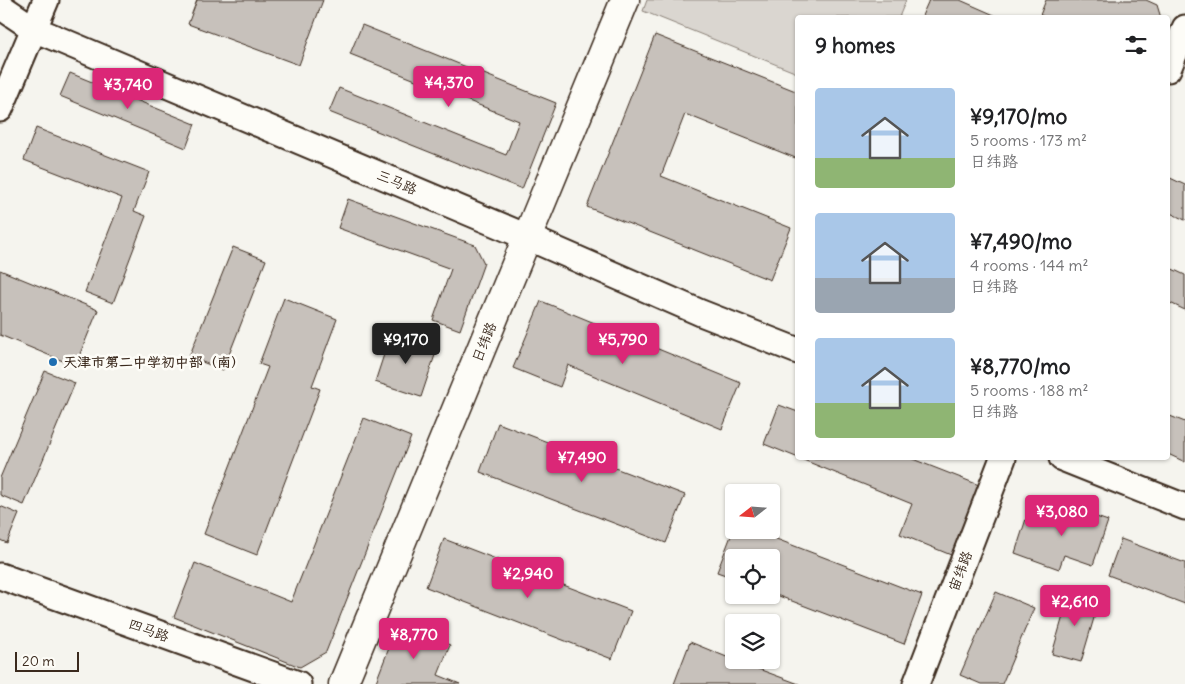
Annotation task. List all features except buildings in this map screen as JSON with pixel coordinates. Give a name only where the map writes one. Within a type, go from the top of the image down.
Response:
[{"type":"main road","name":"日纬路","points":[[343,684],[626,0]]},
{"type":"street","points":[[0,109],[46,0]]},
{"type":"street","name":"三马路","points":[[0,6],[34,29],[527,237],[701,313],[795,351]]},
{"type":"street","points":[[1170,65],[1185,28]]},
{"type":"street","name":"宙纬路","points":[[916,684],[1003,460]]},
{"type":"street","points":[[1067,460],[1185,507]]},
{"type":"street","name":"四马路","points":[[0,576],[298,684]]},
{"type":"shaded area","points":[[647,0],[906,0],[900,15],[795,15],[795,72],[643,11]]},
{"type":"place","name":"天津市第二中学初中部（南）","points":[[53,362]]}]
